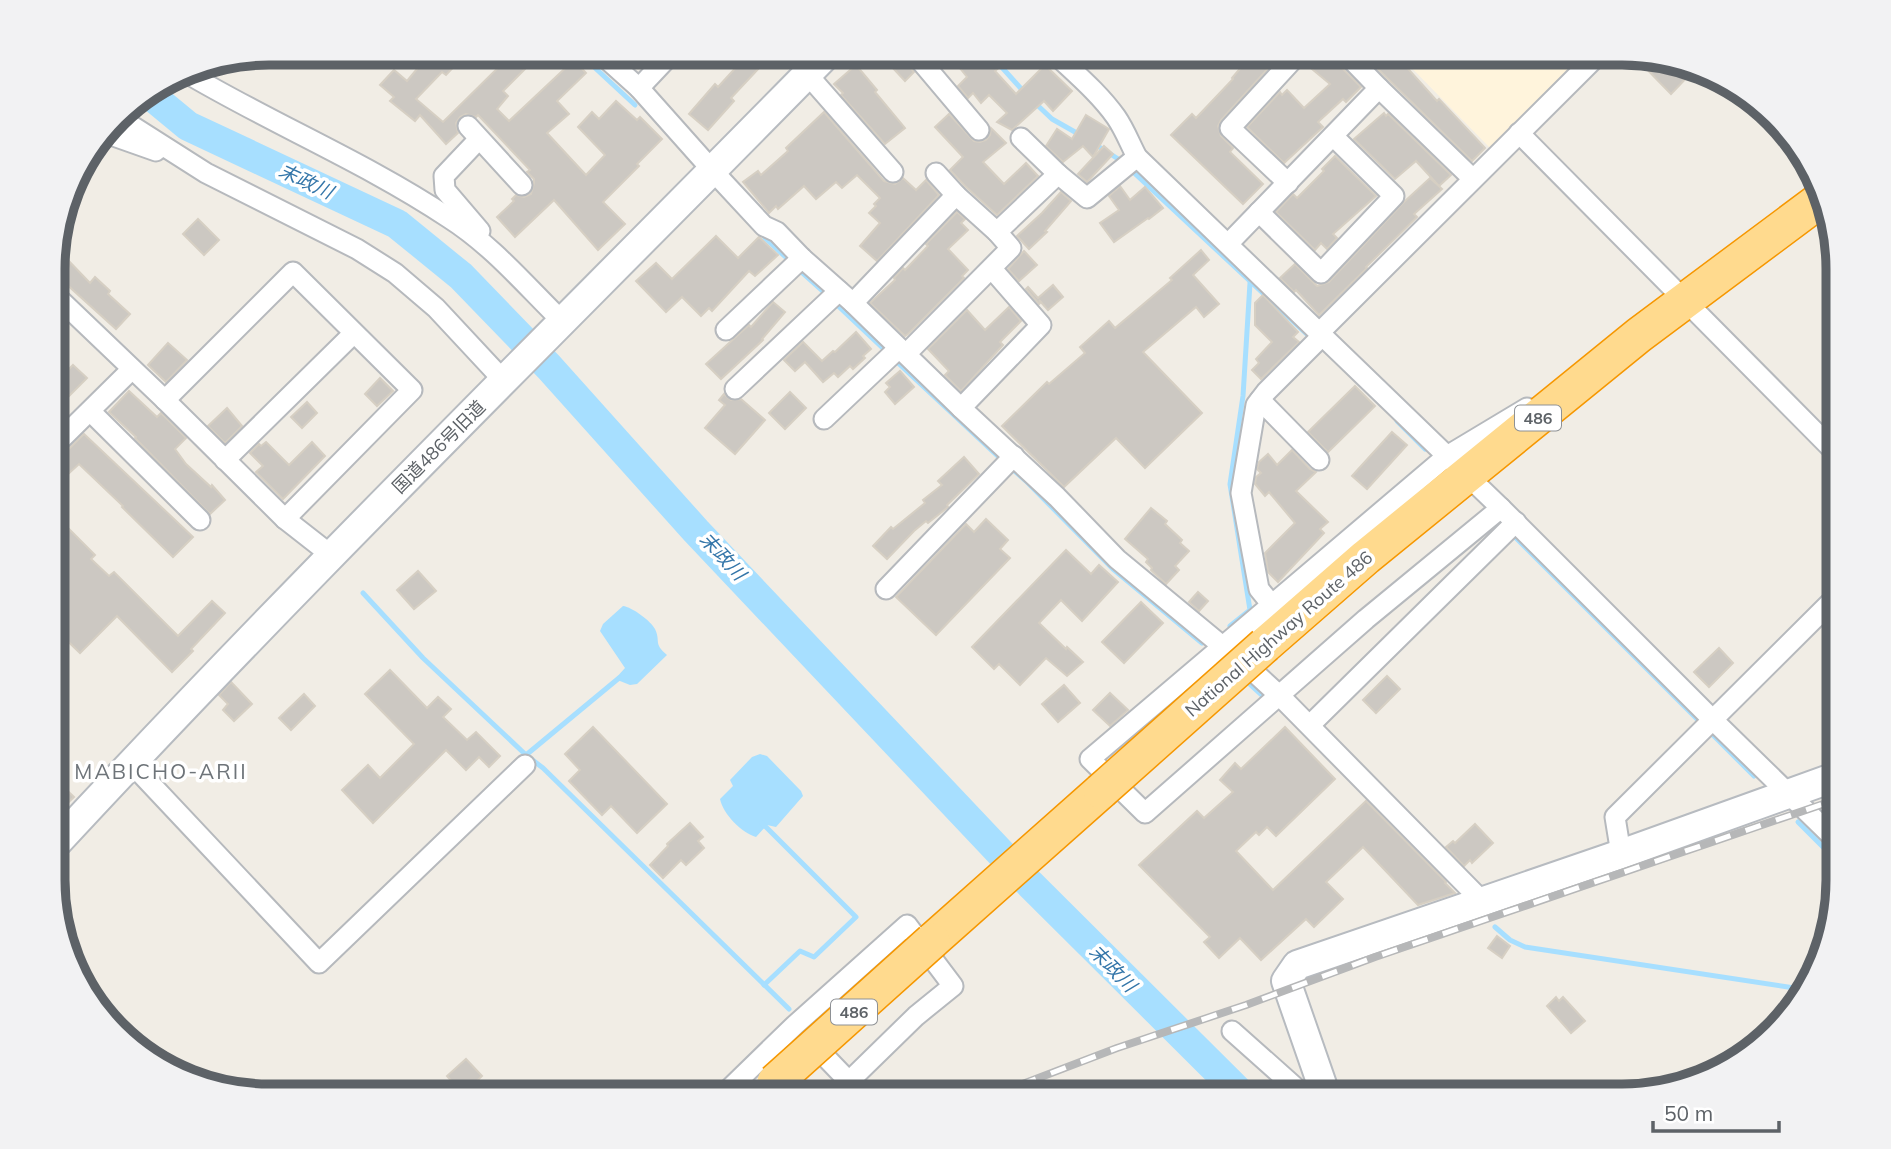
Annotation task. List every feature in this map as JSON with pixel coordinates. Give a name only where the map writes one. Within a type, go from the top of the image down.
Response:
[{"type":"highway","name":"National Highway Route 486","points":[[774,1084],[1366,557],[1457,465],[1626,346],[1815,204]]},
{"type":"street","points":[[616,65],[764,226],[777,232],[797,262],[961,408],[1009,462],[1117,559],[1222,646],[1274,701],[1310,724],[1482,901]]},
{"type":"street","points":[[639,88],[660,65]]},
{"type":"street","name":"国道486号旧道","points":[[65,834],[331,555],[816,65]]},
{"type":"street","points":[[925,65],[979,130]]},
{"type":"street","points":[[1067,65],[1116,116],[1128,136],[1131,163],[1228,244],[1319,337],[1516,522],[1708,725],[1790,793],[1826,830]]},
{"type":"street","points":[[1287,65],[1230,128],[1288,183]]},
{"type":"street","points":[[1357,65],[1473,179]]},
{"type":"street","points":[[1272,606],[1259,589],[1241,493],[1256,405],[1319,337],[1587,65]]},
{"type":"street","points":[[807,74],[893,172]]},
{"type":"street","points":[[200,77],[208,86]]},
{"type":"street","points":[[196,79],[398,186],[451,219],[491,250]]},
{"type":"street","points":[[1228,244],[1379,88]]},
{"type":"street","points":[[126,122],[206,173],[357,249],[395,273],[512,373]]},
{"type":"street","points":[[522,185],[474,133],[444,176],[445,190],[479,229],[491,250],[556,330]]},
{"type":"street","points":[[1519,133],[1826,443]]},
{"type":"street","points":[[114,136],[159,152],[167,150]]},
{"type":"street","points":[[1259,212],[1321,273],[1394,196],[1333,136]]},
{"type":"street","points":[[1021,138],[1087,198],[1131,163]]},
{"type":"street","points":[[824,419],[992,269],[1011,248],[936,173]]},
{"type":"street","points":[[997,232],[1058,174]]},
{"type":"street","points":[[735,389],[956,195]]},
{"type":"street","points":[[726,330],[797,262]]},
{"type":"street","points":[[961,408],[1041,325],[992,269]]},
{"type":"street","points":[[165,400],[293,272],[412,390],[285,519]]},
{"type":"street","points":[[65,304],[285,519],[331,555]]},
{"type":"street","points":[[225,460],[354,333]]},
{"type":"street","points":[[65,435],[132,369]]},
{"type":"street","points":[[1260,400],[1318,460]]},
{"type":"street","points":[[90,411],[200,520]]},
{"type":"street","points":[[886,589],[1009,462]]},
{"type":"street","points":[[1457,465],[1222,646],[1090,759],[1145,813],[1366,620],[1501,508]]},
{"type":"street","points":[[1310,724],[1516,522]]},
{"type":"street","points":[[1621,854],[1615,817],[1826,607]]},
{"type":"street","points":[[131,763],[319,962],[526,765]]},
{"type":"street","points":[[1322,1084],[1286,981],[1297,965],[1826,780]]},
{"type":"street","points":[[734,1084],[795,1024],[907,925],[953,986],[916,1016],[846,1084]]},
{"type":"street","points":[[795,1024],[837,1084]]},
{"type":"street","points":[[1232,1031],[1292,1084]]},
{"type":"shaded area","points":[[1409,65],[1574,65],[1491,149]]},
{"type":"water","points":[[623,606],[645,618],[653,626],[659,645],[667,655],[637,684],[630,685],[615,679],[625,668],[600,631],[603,624]]},
{"type":"water","points":[[760,754],[767,756],[803,796],[776,827],[767,825],[756,837],[734,822],[720,799],[733,786],[730,780],[752,757]]},
{"type":"building","points":[[420,65],[456,65],[446,75],[442,72],[416,99],[443,122],[501,65],[529,65],[503,91],[508,96],[497,109],[509,121],[569,65],[579,65],[586,73],[557,101],[569,114],[547,133],[586,175],[605,155],[578,127],[592,112],[599,119],[616,101],[637,120],[640,117],[662,139],[603,202],[625,224],[598,250],[554,200],[515,237],[497,217],[514,201],[512,199],[516,195],[524,197],[531,194],[534,179],[527,172],[530,170],[478,115],[476,117],[466,114],[460,117],[456,123],[458,133],[446,144],[420,115],[415,121],[390,101],[394,97],[380,85],[394,70],[407,81]]},
{"type":"building","points":[[738,65],[762,65],[731,98],[734,101],[708,130],[689,114],[715,84],[718,87]]},
{"type":"building","points":[[856,65],[905,128],[885,144],[834,84]]},
{"type":"building","points":[[890,65],[908,65],[914,72],[905,81]]},
{"type":"building","points":[[957,65],[1002,65],[995,71],[1016,94],[1045,65],[1072,91],[1053,111],[1044,101],[1012,130],[997,122],[1007,113],[989,95],[981,103],[973,93],[968,98],[958,86],[967,77]]},
{"type":"building","points":[[1243,65],[1271,65],[1218,126],[1221,136],[1233,148],[1230,152],[1263,184],[1243,204],[1171,135],[1192,114],[1196,118]]},
{"type":"building","points":[[1307,65],[1339,65],[1361,87],[1346,102],[1343,99],[1318,122],[1323,127],[1284,163],[1247,127],[1280,92],[1282,95],[1287,90],[1304,108],[1330,84]]},
{"type":"building","points":[[1374,65],[1405,65],[1485,148],[1472,161]]},
{"type":"building","points":[[1644,66],[1688,76],[1671,94]]},
{"type":"building","points":[[824,112],[884,181],[895,184],[903,178],[916,190],[926,180],[939,195],[877,261],[860,246],[880,223],[869,213],[880,198],[857,175],[842,188],[836,182],[816,199],[804,186],[778,209],[776,206],[769,213],[743,182],[758,171],[761,175],[788,151],[786,148]]},
{"type":"building","points":[[1384,113],[1451,175],[1439,186],[1416,161],[1395,179],[1354,139]]},
{"type":"building","points":[[949,114],[974,141],[986,140],[991,128],[1006,143],[983,162],[1004,184],[1026,163],[1038,176],[997,215],[950,170],[963,157],[935,127]]},
{"type":"building","points":[[1086,115],[1109,129],[1093,157],[1083,146],[1063,162],[1046,146],[1057,129],[1072,139]]},
{"type":"building","points":[[1104,146],[1113,154],[1087,182],[1078,174]]},
{"type":"building","points":[[1335,156],[1376,196],[1333,234],[1337,238],[1327,249],[1321,243],[1315,250],[1276,212],[1293,194],[1297,198]]},
{"type":"building","points":[[1430,178],[1442,189],[1414,214],[1417,217],[1319,315],[1296,290],[1294,292],[1280,278],[1295,264],[1317,286],[1329,282]]},
{"type":"building","points":[[1120,186],[1130,200],[1145,187],[1163,208],[1114,242],[1100,223],[1119,210],[1109,196]]},
{"type":"building","points":[[1061,192],[1071,201],[1045,231],[1047,232],[1029,249],[1017,236]]},
{"type":"building","points":[[957,212],[965,219],[961,223],[968,230],[948,249],[968,270],[962,276],[964,278],[905,336],[870,303],[928,246],[926,244]]},
{"type":"building","points":[[198,219],[219,240],[204,255],[183,234]]},
{"type":"building","points":[[716,236],[738,258],[759,237],[778,255],[755,276],[749,271],[712,311],[709,308],[701,316],[682,297],[666,312],[636,281],[656,263],[672,279]]},
{"type":"building","points":[[1201,250],[1209,260],[1193,275],[1219,304],[1204,317],[1196,307],[1143,352],[1202,413],[1145,468],[1116,438],[1064,487],[1002,426],[1047,382],[1049,384],[1085,353],[1080,347],[1109,321],[1115,328],[1172,280],[1170,278]]},
{"type":"building","points":[[1024,251],[1037,265],[1019,281],[1008,269]]},
{"type":"building","points":[[65,257],[90,283],[95,277],[110,291],[108,294],[130,314],[116,329],[65,283]]},
{"type":"building","points":[[1053,285],[1063,297],[1048,310],[1041,302],[1039,304],[1026,289],[1028,287],[1038,298]]},
{"type":"building","points":[[1263,295],[1298,332],[1293,337],[1299,342],[1261,379],[1252,370],[1259,363],[1256,359],[1272,342],[1255,325],[1255,303]]},
{"type":"building","points":[[773,302],[785,312],[763,340],[721,379],[706,364],[749,325],[751,327]]},
{"type":"building","points":[[1009,307],[1021,321],[1000,342],[1003,345],[961,391],[945,375],[949,371],[928,349],[967,310],[985,330]]},
{"type":"building","points":[[856,332],[871,349],[853,369],[850,366],[838,377],[834,373],[823,382],[805,362],[795,371],[784,360],[803,342],[822,361]]},
{"type":"building","points":[[168,343],[187,360],[166,382],[148,365]]},
{"type":"building","points":[[73,365],[87,378],[65,400],[65,373]]},
{"type":"building","points":[[900,371],[914,387],[895,404],[885,392],[890,387],[886,383]]},
{"type":"building","points":[[380,378],[393,391],[377,406],[365,394]]},
{"type":"building","points":[[1355,386],[1375,406],[1328,452],[1308,432]]},
{"type":"building","points":[[129,391],[157,417],[161,413],[186,438],[175,449],[186,464],[211,487],[212,485],[225,500],[210,514],[109,412]]},
{"type":"building","points":[[790,392],[806,408],[785,429],[769,413]]},
{"type":"building","points":[[724,394],[731,400],[741,399],[765,420],[735,454],[705,428],[725,405],[719,400]]},
{"type":"building","points":[[307,402],[317,413],[302,428],[291,417]]},
{"type":"building","points":[[227,408],[242,426],[225,443],[208,426]]},
{"type":"building","points":[[1392,432],[1407,445],[1367,489],[1352,476]]},
{"type":"building","points":[[84,434],[193,537],[173,557],[79,464],[65,477],[65,453]]},
{"type":"building","points":[[266,442],[289,465],[312,442],[325,456],[283,499],[256,472],[263,466],[250,453],[259,444],[261,446]]},
{"type":"building","points":[[1292,450],[1316,472],[1296,491],[1328,522],[1320,529],[1324,533],[1278,582],[1268,572],[1265,553],[1295,523],[1269,492],[1265,496],[1255,484],[1256,477],[1261,473],[1257,469],[1259,462],[1268,454],[1277,465]]},
{"type":"building","points":[[964,457],[979,474],[948,507],[914,531],[887,559],[873,546],[891,527],[893,529],[925,503],[923,500],[942,485],[938,481]]},
{"type":"building","points":[[1151,508],[1167,521],[1165,524],[1189,551],[1175,566],[1179,570],[1166,584],[1151,570],[1146,562],[1148,559],[1125,539]]},
{"type":"building","points":[[986,519],[1008,540],[1000,549],[1010,558],[936,635],[896,597],[966,524],[974,532]]},
{"type":"building","points":[[65,525],[95,555],[91,559],[109,576],[114,572],[178,636],[212,601],[225,613],[172,672],[117,616],[80,653],[65,639]]},
{"type":"building","points":[[1066,550],[1091,574],[1099,565],[1118,582],[1082,621],[1061,600],[1039,623],[1083,662],[1067,676],[1046,658],[1020,685],[999,664],[994,669],[972,647]]},
{"type":"building","points":[[418,571],[436,591],[414,609],[397,590]]},
{"type":"building","points":[[1198,592],[1208,601],[1199,611],[1189,602]]},
{"type":"building","points":[[1141,602],[1163,623],[1124,663],[1102,642]]},
{"type":"building","points":[[1719,648],[1733,663],[1709,687],[1694,672]]},
{"type":"building","points":[[390,670],[427,708],[438,697],[451,709],[443,717],[467,740],[476,732],[500,756],[489,767],[479,757],[466,770],[446,750],[373,823],[342,790],[368,765],[380,778],[414,744],[365,694]]},
{"type":"building","points":[[1387,676],[1400,689],[1376,713],[1363,700]]},
{"type":"building","points":[[231,682],[252,704],[234,721],[223,710],[228,704],[219,695]]},
{"type":"building","points":[[1064,685],[1080,703],[1058,722],[1042,704]]},
{"type":"building","points":[[1110,693],[1128,710],[1110,726],[1093,710]]},
{"type":"building","points":[[304,694],[315,706],[291,730],[279,718]]},
{"type":"building","points":[[593,727],[667,804],[637,833],[611,806],[602,815],[569,781],[580,770],[565,754]]},
{"type":"building","points":[[1285,727],[1335,779],[1276,836],[1267,827],[1259,835],[1256,832],[1236,851],[1273,890],[1366,801],[1455,893],[1418,905],[1363,847],[1326,882],[1343,899],[1314,927],[1306,919],[1261,960],[1240,938],[1219,958],[1204,942],[1210,937],[1139,865],[1197,811],[1204,818],[1233,792],[1220,780],[1235,763],[1241,769]]},
{"type":"building","points":[[65,788],[74,797],[65,806]]},
{"type":"building","points":[[690,823],[703,837],[698,841],[704,848],[686,865],[681,860],[663,878],[650,865],[667,844]]},
{"type":"building","points":[[1475,824],[1493,843],[1472,863],[1470,860],[1464,866],[1446,847],[1453,841],[1455,843]]},
{"type":"building","points":[[1497,936],[1510,946],[1502,958],[1488,948]]},
{"type":"building","points":[[1556,997],[1559,1001],[1563,997],[1585,1021],[1571,1033],[1547,1006]]},
{"type":"building","points":[[466,1059],[482,1076],[474,1084],[454,1084],[447,1076]]},
{"type":"waterway","points":[[592,65],[635,105]]},
{"type":"waterway","points":[[1000,65],[1024,92]]},
{"type":"waterway","name":"末政川","points":[[155,99],[188,126],[397,224],[461,276],[549,367],[696,531],[1030,884],[1231,1084]]},
{"type":"waterway","points":[[1033,101],[1052,119],[1082,136]]},
{"type":"waterway","points":[[1093,143],[1123,162]]},
{"type":"waterway","points":[[1130,169],[1312,339]]},
{"type":"waterway","points":[[765,238],[791,262]]},
{"type":"waterway","points":[[798,269],[827,295]]},
{"type":"waterway","points":[[1230,626],[1250,610],[1230,484],[1243,396],[1250,283]]},
{"type":"waterway","points":[[834,302],[888,353]]},
{"type":"waterway","points":[[895,360],[1003,461]]},
{"type":"waterway","points":[[1397,421],[1425,449]]},
{"type":"waterway","points":[[1010,467],[1113,569],[1202,643]]},
{"type":"waterway","points":[[1513,535],[1701,723]]},
{"type":"waterway","points":[[363,593],[423,658],[543,768],[789,1009]]},
{"type":"waterway","points":[[526,755],[619,678]]},
{"type":"waterway","points":[[1243,678],[1267,700]]},
{"type":"waterway","points":[[1708,730],[1754,776]]},
{"type":"waterway","points":[[1798,822],[1826,850]]},
{"type":"waterway","points":[[762,823],[856,917],[814,957],[800,951],[764,985]]},
{"type":"waterway","points":[[1495,927],[1510,940],[1525,947],[1795,988]]},
{"type":"railway","points":[[1022,1084],[1375,957],[1826,803]]},
{"type":"district","name":"MABICHO-ARII","points":[[161,772]]}]
